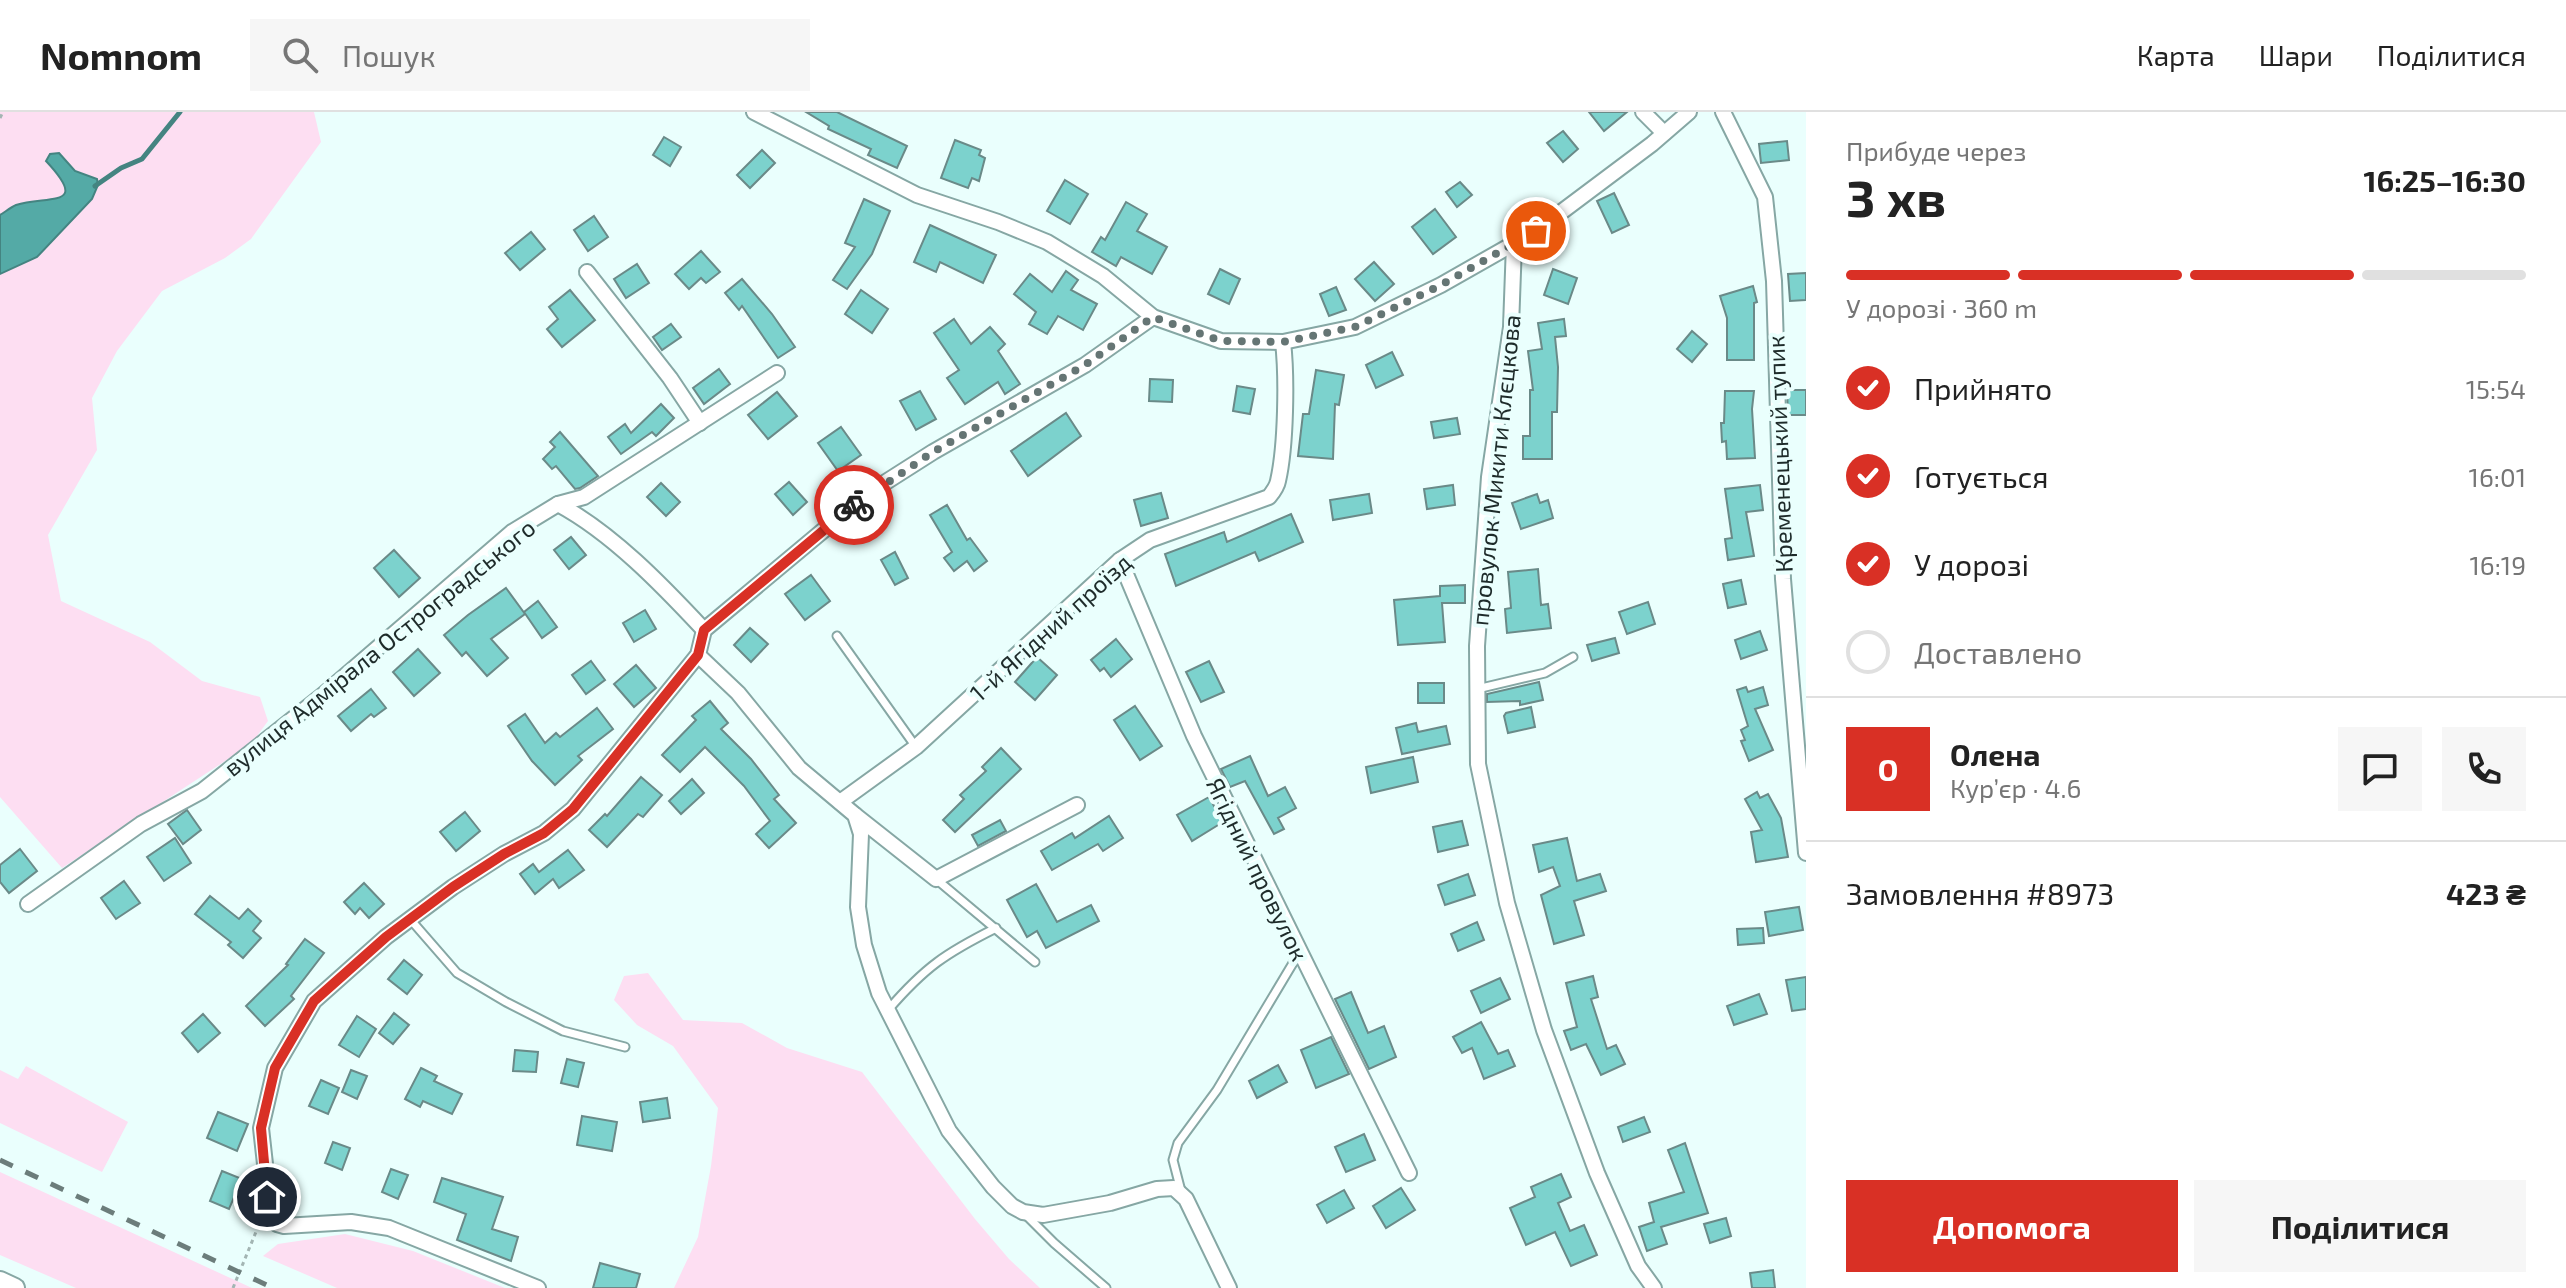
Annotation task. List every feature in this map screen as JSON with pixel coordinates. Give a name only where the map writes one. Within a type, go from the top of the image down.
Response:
[{"type":"street","points":[[754,112],[917,195],[1047,242],[1103,276],[1153,317],[1221,341],[1283,342],[1355,327],[1514,244],[1536,231],[1689,112]]},
{"type":"street","points":[[1643,112],[1664,133]]},
{"type":"street","name":"Кременецький тупик","points":[[1723,112],[1765,197],[1774,281],[1783,579],[1806,853]]},
{"type":"street","name":"провулок Микити Клєцкова","points":[[1514,244],[1511,327],[1489,477],[1477,646],[1478,764],[1507,903],[1540,1016],[1597,1173],[1638,1266],[1654,1288]]},
{"type":"street","points":[[587,272],[670,378],[700,423]]},
{"type":"street","points":[[538,1288],[389,1228],[351,1222],[284,1226],[271,1218],[261,1128],[275,1068],[314,1001],[410,919],[453,887],[544,833],[573,809],[698,655],[704,630],[867,494],[933,452],[1085,365],[1153,317]]},
{"type":"street","name":"1-й Ягідний проїзд","points":[[840,802],[916,747],[1120,560],[1150,540],[1269,497],[1278,484],[1281,455],[1283,342]]},
{"type":"street","name":"вулиця Адмірала Остроградського","points":[[28,904],[141,824],[202,791],[323,695],[512,532],[558,504],[584,497],[777,373]]},
{"type":"street","points":[[558,504],[579,516],[662,585],[704,630]]},
{"type":"street","name":"Ягідний провулок","points":[[1120,560],[1194,736],[1409,1173]]},
{"type":"street","points":[[698,655],[738,693],[799,768],[936,879],[1077,805]]},
{"type":"street","points":[[855,815],[861,834],[858,907],[864,945],[879,993],[949,1131],[993,1187],[1012,1206],[1023,1212],[1043,1215],[1059,1214],[1157,1189],[1174,1188],[1182,1193],[1229,1288]]},
{"type":"street","points":[[0,1281],[15,1288]]},
{"type":"lane","points":[[837,636],[916,747]]},
{"type":"lane","points":[[1477,689],[1545,673],[1573,657]]},
{"type":"lane","points":[[936,879],[1035,962]]},
{"type":"lane","points":[[410,919],[457,973],[563,1031],[625,1047]]},
{"type":"lane","points":[[888,1010],[917,976],[953,949],[996,928]]},
{"type":"lane","points":[[1182,1193],[1173,1160],[1178,1143],[1217,1090],[1299,953]]},
{"type":"lane","points":[[1023,1212],[1106,1288]]},
{"type":"path","points":[[0,118],[3,112]]},
{"type":"path","points":[[233,1288],[256,1228],[271,1218]]},
{"type":"shaded area","points":[[0,112],[314,112],[321,142],[251,239],[225,258],[162,291],[117,351],[92,398],[97,450],[48,535],[61,601],[150,642],[202,681],[260,697],[268,721],[251,744],[62,868],[0,797],[0,274],[97,179],[75,171],[59,153],[46,161],[59,176],[65,193],[60,197],[16,205],[0,215]]},
{"type":"shaded area","points":[[648,973],[683,1020],[742,1023],[787,1048],[862,1072],[975,1219],[1009,1259],[1040,1288],[674,1288],[698,1237],[718,1108],[673,1046],[637,1025],[614,1000],[624,976]]},
{"type":"shaded area","points":[[26,1066],[128,1122],[102,1172],[0,1123],[0,1070],[18,1079]]},
{"type":"shaded area","points":[[0,1172],[252,1288],[76,1288],[0,1255]]},
{"type":"shaded area","points":[[345,1234],[413,1251],[505,1288],[337,1288],[263,1256],[278,1244]]},
{"type":"water","points":[[59,153],[75,171],[97,179],[98,185],[92,199],[37,257],[0,274],[0,215],[16,205],[60,197],[65,193],[59,176],[46,161],[50,154]]},
{"type":"building","points":[[806,112],[837,112],[907,146],[897,168],[868,155],[871,149],[828,129],[829,126]]},
{"type":"building","points":[[1589,112],[1627,112],[1604,131]]},
{"type":"building","points":[[1563,131],[1578,149],[1563,162],[1547,143]]},
{"type":"building","points":[[664,137],[681,147],[670,166],[653,155]]},
{"type":"building","points":[[955,140],[981,150],[979,155],[985,158],[979,181],[972,178],[968,188],[941,178]]},
{"type":"building","points":[[1787,141],[1789,160],[1761,163],[1759,144]]},
{"type":"building","points":[[762,150],[775,163],[750,188],[737,175]]},
{"type":"building","points":[[1065,180],[1088,194],[1070,224],[1047,211]]},
{"type":"building","points":[[1460,182],[1472,195],[1457,207],[1446,192]]},
{"type":"building","points":[[1614,193],[1629,225],[1612,233],[1597,201]]},
{"type":"building","points":[[864,199],[890,211],[872,254],[847,289],[833,280],[855,247],[845,243]]},
{"type":"building","points":[[1126,202],[1147,214],[1137,231],[1167,247],[1152,274],[1121,257],[1116,266],[1092,252],[1101,237],[1105,240]]},
{"type":"building","points":[[1435,209],[1456,237],[1433,254],[1412,227]]},
{"type":"building","points":[[594,216],[608,237],[588,251],[574,230]]},
{"type":"building","points":[[930,225],[996,255],[983,283],[940,262],[936,272],[914,262]]},
{"type":"building","points":[[531,232],[545,249],[520,270],[505,253]]},
{"type":"building","points":[[701,251],[720,272],[706,283],[701,278],[689,289],[675,274]]},
{"type":"building","points":[[1374,262],[1394,284],[1375,301],[1355,279]]},
{"type":"building","points":[[637,264],[649,283],[626,298],[614,279]]},
{"type":"building","points":[[1220,269],[1240,279],[1229,304],[1208,294]]},
{"type":"building","points":[[1553,269],[1577,278],[1568,304],[1544,295]]},
{"type":"building","points":[[1066,271],[1078,280],[1071,290],[1097,304],[1083,330],[1058,316],[1047,334],[1029,324],[1036,312],[1014,294],[1030,274],[1052,292]]},
{"type":"building","points":[[1806,273],[1806,300],[1790,301],[1788,274]]},
{"type":"building","points":[[742,279],[795,347],[778,358],[742,306],[739,310],[725,293]]},
{"type":"building","points":[[1753,286],[1757,302],[1754,303],[1754,360],[1727,360],[1727,318],[1720,296]]},
{"type":"building","points":[[1336,287],[1346,310],[1329,316],[1320,294]]},
{"type":"building","points":[[570,290],[595,320],[562,347],[547,329],[558,319],[549,307]]},
{"type":"building","points":[[861,290],[888,309],[872,333],[845,314]]},
{"type":"building","points":[[954,319],[971,344],[990,327],[1005,344],[998,351],[1020,384],[1005,394],[998,382],[965,404],[947,378],[959,370],[934,333]]},
{"type":"building","points":[[1564,319],[1566,336],[1555,337],[1557,412],[1552,412],[1552,459],[1523,459],[1523,436],[1530,436],[1530,390],[1533,390],[1528,351],[1542,349],[1538,323]]},
{"type":"building","points":[[671,324],[681,337],[662,350],[653,337]]},
{"type":"building","points":[[1692,331],[1707,344],[1692,362],[1677,349]]},
{"type":"building","points":[[1392,352],[1403,375],[1376,388],[1366,365]]},
{"type":"building","points":[[719,369],[730,384],[704,404],[693,388]]},
{"type":"building","points":[[1316,370],[1344,375],[1339,405],[1335,404],[1333,459],[1298,456],[1303,414],[1309,414]]},
{"type":"building","points":[[1150,379],[1173,380],[1172,402],[1149,401]]},
{"type":"building","points":[[1237,386],[1255,389],[1250,414],[1233,411]]},
{"type":"building","points":[[1787,390],[1806,390],[1806,415],[1788,415]]},
{"type":"building","points":[[920,391],[936,419],[916,430],[900,401]]},
{"type":"building","points":[[1725,391],[1754,391],[1755,458],[1727,459],[1721,423],[1724,423]]},
{"type":"building","points":[[777,392],[797,416],[768,439],[748,415]]},
{"type":"building","points":[[661,404],[674,418],[656,436],[652,432],[621,454],[608,437],[625,424],[631,433]]},
{"type":"building","points":[[1066,413],[1081,436],[1028,476],[1011,451]]},
{"type":"building","points":[[1457,418],[1460,434],[1434,438],[1431,422]]},
{"type":"building","points":[[841,427],[861,455],[838,471],[818,443]]},
{"type":"building","points":[[560,432],[598,476],[580,488],[575,489],[556,466],[552,469],[543,459],[555,447],[550,442]]},
{"type":"building","points":[[789,482],[807,502],[793,515],[775,494]]},
{"type":"building","points":[[661,483],[680,502],[666,516],[647,497]]},
{"type":"building","points":[[1453,485],[1455,505],[1427,509],[1424,489]]},
{"type":"building","points":[[1760,485],[1763,510],[1746,512],[1754,556],[1728,560],[1725,539],[1732,538],[1725,489]]},
{"type":"building","points":[[1161,493],[1168,518],[1141,526],[1134,500]]},
{"type":"building","points":[[1369,494],[1372,513],[1333,520],[1330,500]]},
{"type":"building","points":[[1537,494],[1540,503],[1548,500],[1553,518],[1521,529],[1512,503]]},
{"type":"building","points":[[947,505],[967,540],[970,538],[987,561],[974,571],[967,561],[954,571],[944,558],[952,552],[930,515]]},
{"type":"building","points":[[1291,514],[1303,542],[1259,561],[1255,552],[1176,586],[1165,554],[1224,532],[1227,542]]},
{"type":"building","points":[[571,537],[586,555],[569,569],[554,550]]},
{"type":"building","points":[[394,550],[420,578],[399,597],[374,568]]},
{"type":"building","points":[[895,552],[908,578],[895,585],[881,560]]},
{"type":"building","points":[[1538,569],[1541,605],[1548,604],[1551,628],[1507,633],[1505,609],[1511,608],[1508,572]]},
{"type":"building","points":[[811,575],[830,601],[805,620],[785,594]]},
{"type":"building","points":[[1741,580],[1746,604],[1728,608],[1723,584]]},
{"type":"building","points":[[1465,585],[1465,603],[1442,603],[1445,642],[1398,645],[1394,600],[1440,596],[1440,586]]},
{"type":"building","points":[[506,588],[525,614],[491,639],[508,658],[487,676],[466,652],[462,656],[444,635]]},
{"type":"building","points":[[538,601],[557,627],[542,638],[524,612]]},
{"type":"building","points":[[1648,602],[1655,624],[1627,634],[1619,612]]},
{"type":"building","points":[[645,610],[656,629],[634,642],[623,623]]},
{"type":"building","points":[[750,628],[768,644],[751,662],[734,645]]},
{"type":"building","points":[[1760,631],[1767,650],[1741,659],[1735,640]]},
{"type":"building","points":[[1615,638],[1619,653],[1592,661],[1587,645]]},
{"type":"building","points":[[1116,639],[1132,659],[1111,677],[1104,668],[1100,671],[1091,660]]},
{"type":"building","points":[[418,649],[440,673],[414,696],[393,672]]},
{"type":"building","points":[[1037,657],[1057,675],[1035,700],[1015,682]]},
{"type":"building","points":[[591,661],[605,680],[586,694],[572,675]]},
{"type":"building","points":[[1209,661],[1224,692],[1201,702],[1186,672]]},
{"type":"building","points":[[636,665],[656,688],[634,707],[614,684]]},
{"type":"building","points":[[1539,682],[1543,700],[1520,705],[1520,701],[1487,702],[1487,694]]},
{"type":"building","points":[[1418,683],[1444,683],[1444,703],[1418,703]]},
{"type":"building","points":[[1746,687],[1748,692],[1763,687],[1768,705],[1755,709],[1773,750],[1749,761],[1741,741],[1745,740],[1741,730],[1748,726],[1737,690]]},
{"type":"building","points":[[371,689],[386,708],[374,717],[371,714],[351,731],[338,716]]},
{"type":"building","points":[[710,701],[728,723],[721,729],[751,759],[779,795],[774,799],[796,823],[769,848],[756,834],[770,821],[744,786],[705,747],[680,772],[662,755],[696,720],[692,716]]},
{"type":"building","points":[[1135,706],[1162,746],[1140,760],[1114,720]]},
{"type":"building","points":[[1531,707],[1535,727],[1508,733],[1506,713]]},
{"type":"building","points":[[597,708],[613,729],[578,756],[582,760],[555,785],[532,761],[508,726],[525,714],[545,743],[556,733],[560,737]]},
{"type":"building","points":[[1416,723],[1418,732],[1446,726],[1450,744],[1402,754],[1396,728]]},
{"type":"building","points":[[1001,748],[1021,769],[955,832],[943,820],[964,799],[960,795],[986,771],[982,767]]},
{"type":"building","points":[[1250,756],[1268,796],[1285,787],[1296,808],[1278,818],[1284,829],[1274,834],[1245,781],[1230,787],[1221,769]]},
{"type":"building","points":[[1413,757],[1418,782],[1371,793],[1366,767]]},
{"type":"building","points":[[641,777],[662,795],[643,817],[638,814],[607,847],[589,830],[605,814],[607,816]]},
{"type":"building","points":[[692,779],[704,793],[681,814],[669,801]]},
{"type":"building","points":[[1757,792],[1760,798],[1768,794],[1781,818],[1788,857],[1756,862],[1751,832],[1762,830],[1745,799]]},
{"type":"building","points":[[1209,797],[1223,822],[1192,841],[1177,815]]},
{"type":"building","points":[[187,810],[201,830],[183,844],[168,824]]},
{"type":"building","points":[[465,812],[480,831],[456,851],[440,832]]},
{"type":"building","points":[[1109,816],[1123,838],[1103,851],[1098,844],[1052,870],[1041,851],[1072,833],[1075,838]]},
{"type":"building","points":[[1000,820],[1006,831],[978,846],[972,835]]},
{"type":"building","points":[[1462,821],[1468,845],[1438,852],[1433,827]]},
{"type":"building","points":[[175,838],[191,863],[164,881],[147,857]]},
{"type":"building","points":[[1567,838],[1577,881],[1600,874],[1606,891],[1574,901],[1584,935],[1554,944],[1541,895],[1560,886],[1553,867],[1539,872],[1533,845]]},
{"type":"building","points":[[20,849],[37,871],[9,893],[0,882],[0,865]]},
{"type":"building","points":[[568,850],[584,870],[559,888],[553,879],[535,894],[520,874],[533,864],[539,872]]},
{"type":"building","points":[[1468,874],[1475,895],[1445,905],[1438,885]]},
{"type":"building","points":[[124,881],[140,903],[116,919],[101,898]]},
{"type":"building","points":[[364,883],[384,904],[369,918],[360,908],[355,914],[344,902]]},
{"type":"building","points":[[1036,884],[1057,922],[1091,905],[1099,921],[1046,948],[1037,931],[1027,937],[1007,900]]},
{"type":"building","points":[[210,896],[239,919],[248,909],[261,921],[253,931],[261,938],[243,958],[228,945],[231,942],[195,914]]},
{"type":"building","points":[[1799,907],[1803,930],[1769,936],[1765,912]]},
{"type":"building","points":[[1477,922],[1484,940],[1458,951],[1451,934]]},
{"type":"building","points":[[1763,928],[1764,943],[1738,945],[1737,929]]},
{"type":"building","points":[[305,939],[324,953],[291,996],[294,999],[265,1026],[246,1006],[288,965]]},
{"type":"building","points":[[404,960],[422,975],[407,994],[388,979]]},
{"type":"building","points":[[1593,976],[1598,997],[1591,999],[1607,1049],[1616,1045],[1625,1064],[1601,1075],[1586,1044],[1571,1050],[1564,1031],[1577,1027],[1566,983]]},
{"type":"building","points":[[1806,977],[1806,1009],[1792,1011],[1786,980]]},
{"type":"building","points":[[1500,978],[1510,999],[1481,1013],[1471,991]]},
{"type":"building","points":[[1351,992],[1368,1033],[1384,1026],[1396,1057],[1369,1069],[1335,999]]},
{"type":"building","points":[[1759,994],[1767,1014],[1734,1025],[1727,1006]]},
{"type":"building","points":[[394,1013],[409,1025],[393,1044],[379,1033]]},
{"type":"building","points":[[203,1014],[220,1033],[198,1052],[182,1033]]},
{"type":"building","points":[[357,1016],[376,1029],[359,1057],[339,1045]]},
{"type":"building","points":[[1481,1022],[1498,1054],[1508,1050],[1515,1066],[1484,1079],[1472,1048],[1462,1053],[1453,1037]]},
{"type":"building","points":[[1331,1037],[1349,1074],[1316,1088],[1301,1050]]},
{"type":"building","points":[[515,1050],[538,1052],[536,1072],[513,1071]]},
{"type":"building","points":[[567,1059],[584,1063],[578,1087],[561,1083]]},
{"type":"building","points":[[1278,1065],[1287,1082],[1257,1098],[1249,1081]]},
{"type":"building","points":[[421,1068],[437,1076],[434,1081],[462,1094],[452,1114],[423,1101],[420,1107],[405,1099]]},
{"type":"building","points":[[351,1070],[367,1076],[357,1099],[342,1092]]},
{"type":"building","points":[[321,1080],[339,1088],[328,1114],[309,1106]]},
{"type":"building","points":[[667,1098],[670,1118],[643,1122],[640,1102]]},
{"type":"building","points":[[218,1112],[248,1124],[237,1151],[207,1138]]},
{"type":"building","points":[[582,1116],[617,1122],[612,1151],[577,1145]]},
{"type":"building","points":[[1644,1117],[1650,1132],[1623,1142],[1618,1127]]},
{"type":"building","points":[[1364,1134],[1375,1160],[1346,1172],[1335,1147]]},
{"type":"building","points":[[333,1142],[350,1148],[342,1170],[325,1163]]},
{"type":"building","points":[[1685,1143],[1708,1213],[1661,1227],[1667,1244],[1647,1251],[1639,1227],[1654,1222],[1649,1203],[1684,1192],[1668,1150]]},
{"type":"building","points":[[391,1169],[408,1175],[398,1199],[382,1192]]},
{"type":"building","points":[[222,1171],[242,1179],[229,1209],[210,1201]]},
{"type":"building","points":[[1561,1174],[1571,1197],[1558,1203],[1570,1231],[1584,1225],[1597,1255],[1571,1266],[1555,1232],[1526,1245],[1510,1208],[1535,1197],[1531,1187]]},
{"type":"building","points":[[442,1178],[503,1197],[492,1229],[518,1237],[511,1261],[457,1240],[466,1214],[434,1202]]},
{"type":"building","points":[[1401,1188],[1415,1210],[1386,1228],[1373,1206]]},
{"type":"building","points":[[1344,1190],[1354,1208],[1327,1223],[1317,1205]]},
{"type":"building","points":[[1726,1218],[1731,1236],[1710,1243],[1704,1224]]},
{"type":"building","points":[[600,1263],[640,1274],[636,1288],[593,1288]]},
{"type":"building","points":[[1773,1270],[1775,1288],[1752,1288],[1750,1273]]},
{"type":"waterway","points":[[95,186],[121,168],[142,159],[180,112]]},
{"type":"railway","points":[[0,1160],[273,1288]]},
{"type":"way so far","points":[[854,505],[933,452],[1085,365],[1153,317],[1221,341],[1283,342],[1355,327],[1441,285],[1536,231]]},
{"type":"route","points":[[267,1197],[261,1128],[275,1068],[314,1001],[386,937],[453,887],[544,833],[573,809],[698,655],[704,630],[854,505]]}]
